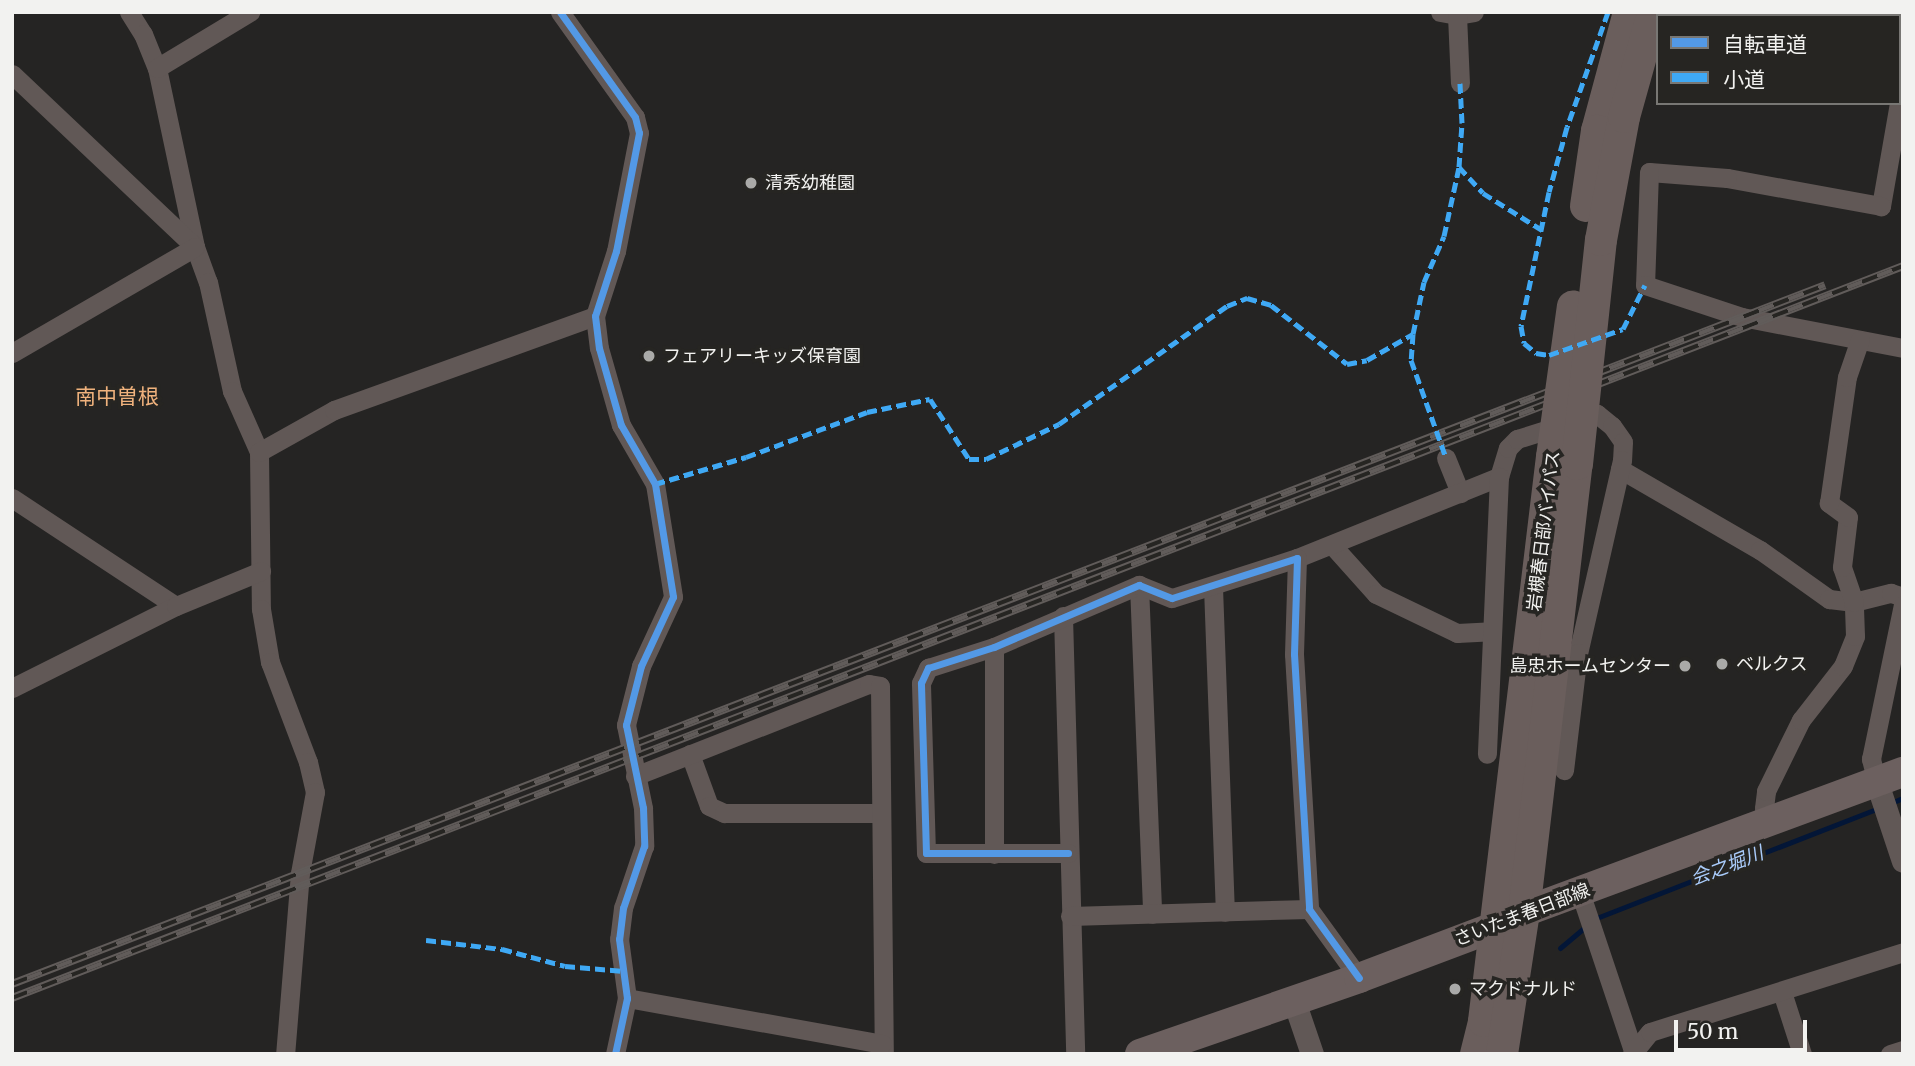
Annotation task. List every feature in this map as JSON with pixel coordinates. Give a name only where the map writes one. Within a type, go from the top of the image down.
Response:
[{"type":"highway","name":"岩槻春日部バイパス","points":[[1502,1054],[1524,912],[1597,131],[1640,17]]},
{"type":"highway","name":"岩槻春日部バイパス","points":[[1476,1054],[1484,1021],[1494,928],[1565,460]]},
{"type":"main road","name":"さいたま春日部線","points":[[1140,1054],[1359,978],[1494,928],[1524,912],[1583,901],[1768,824],[1887,791]]},
{"type":"street","points":[[129,12],[144,34],[157,68],[195,247],[208,282],[232,391],[259,452],[261,610],[270,662],[308,762],[315,792],[300,873],[285,1054]]},
{"type":"street","points":[[157,68],[250,12]]},
{"type":"street","points":[[560,12],[635,117],[639,133],[616,251],[595,316],[599,348],[621,425],[655,484],[673,597],[641,666],[626,725],[643,808],[644,846],[623,908],[619,939],[627,998],[615,1054]]},
{"type":"street","points":[[1457,13],[1460,83]]},
{"type":"street","points":[[12,74],[195,247]]},
{"type":"street","points":[[1898,105],[1881,206],[1727,178],[1648,172],[1645,285],[1742,317],[1903,348]]},
{"type":"street","points":[[12,354],[195,247]]},
{"type":"street","points":[[259,452],[334,410],[595,316]]},
{"type":"street","points":[[1768,824],[1764,808],[1766,791],[1801,720],[1843,666],[1855,636],[1854,602],[1842,567],[1848,517],[1829,503],[1847,377],[1860,340]]},
{"type":"street","points":[[1487,754],[1499,477],[1508,448],[1517,439],[1597,414],[1612,426],[1623,442],[1620,469],[1578,653],[1564,770]]},
{"type":"street","points":[[1446,458],[1460,494]]},
{"type":"street","points":[[1620,469],[1760,550],[1829,599],[1854,602],[1891,593],[1903,597]]},
{"type":"street","points":[[1068,853],[926,853],[921,683],[929,668],[994,647],[1062,615],[1139,584],[1172,598],[1213,587],[1332,545],[1499,477]]},
{"type":"street","points":[[12,498],[176,606]]},
{"type":"street","points":[[1332,545],[1376,594],[1457,632],[1491,631]]},
{"type":"street","points":[[1297,558],[1294,654],[1308,909],[1359,978]]},
{"type":"street","points":[[12,688],[176,606],[261,571]]},
{"type":"street","points":[[1139,584],[1152,914]]},
{"type":"street","points":[[1213,587],[1225,912]]},
{"type":"street","points":[[1903,605],[1871,760],[1887,791],[1903,861]]},
{"type":"street","points":[[1062,615],[1075,1054]]},
{"type":"street","points":[[993,854],[994,647]]},
{"type":"street","points":[[627,998],[883,1049],[880,686],[869,684],[635,776]]},
{"type":"street","points":[[690,754],[709,806],[724,813],[881,813]]},
{"type":"street","points":[[1583,901],[1632,1052],[1650,1032],[1903,952]]},
{"type":"street","points":[[1070,916],[1308,909]]},
{"type":"street","points":[[1782,992],[1802,1054]]},
{"type":"street","points":[[1294,1001],[1312,1054]]},
{"type":"street","points":[[1890,1054],[1903,1050]]},
{"type":"waterway","name":"会之堀川","points":[[1891,803],[1903,798]]},
{"type":"waterway","name":"会之堀川","points":[[1594,919],[1878,808]]},
{"type":"waterway","name":"会之堀川","points":[[1560,948],[1587,925]]},
{"type":"railway","points":[[12,998],[1903,266]]},
{"type":"railway","points":[[12,984],[1825,285]]},
{"type":"marked path","points":[[1608,12],[1567,127],[1549,192],[1521,326],[1524,343],[1536,353],[1549,355],[1623,329],[1645,285]]},
{"type":"marked path","points":[[655,484],[746,457],[867,412],[930,399],[969,459],[986,459],[1059,424],[1227,306],[1247,298],[1271,305],[1347,364],[1367,360],[1413,334],[1424,282],[1444,236],[1459,167],[1462,123],[1460,83]]},
{"type":"marked path","points":[[1459,167],[1483,193],[1542,230]]},
{"type":"marked path","points":[[1413,334],[1411,360],[1446,458]]},
{"type":"marked path","points":[[426,940],[502,949],[565,966],[624,971]]},
{"type":"cycle path","points":[[560,12],[635,117],[639,133],[616,251],[595,316],[599,348],[621,425],[655,484],[673,597],[641,666],[626,725],[643,808],[644,846],[623,908],[619,939],[627,998],[615,1054]]},
{"type":"cycle path","points":[[1068,853],[926,853],[921,683],[928,668],[994,647],[1139,585],[1172,598],[1297,558],[1294,654],[1309,909],[1359,978]]},
{"type":"place","name":"清秀幼稚園","points":[[751,183]]},
{"type":"place","name":"フェアリーキッズ保育園","points":[[649,356]]},
{"type":"place","name":"ベルクス","points":[[1722,664]]},
{"type":"place","name":"島忠ホームセンター","points":[[1685,666]]},
{"type":"place","name":"マクドナルド","points":[[1455,989]]},
{"type":"district","name":"南中曽根","points":[[117,397]]}]
